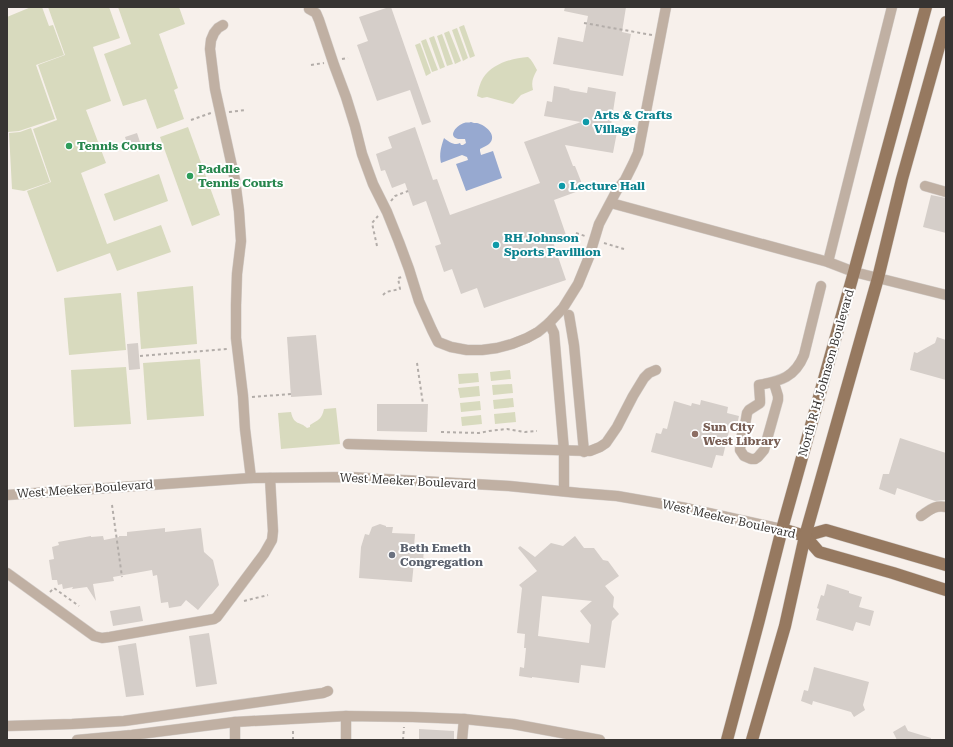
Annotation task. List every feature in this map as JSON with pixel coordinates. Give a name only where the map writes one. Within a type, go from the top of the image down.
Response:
[{"type":"main road","name":"North R H Johnson Boulevard","points":[[727,740],[760,620],[782,529],[926,7]]},
{"type":"main road","name":"North R H Johnson Boulevard","points":[[752,740],[784,626],[805,536],[878,278],[902,179],[946,22]]},
{"type":"main road","name":"West Meeker Boulevard","points":[[782,529],[805,536],[819,552],[894,573],[946,590]]},
{"type":"main road","name":"West Meeker Boulevard","points":[[805,536],[826,530],[946,565]]},
{"type":"street","points":[[309,9],[316,13],[319,20],[346,97],[362,154],[373,184],[400,242],[419,301],[438,342],[451,347],[466,350],[482,350],[512,344],[538,332],[563,308],[578,284],[589,257],[599,224],[617,190],[625,180],[638,153],[666,7]]},
{"type":"street","points":[[828,262],[892,7]]},
{"type":"street","points":[[223,24],[214,33],[211,40],[210,49],[215,90],[239,211],[241,241],[237,274],[237,353],[252,478]]},
{"type":"street","points":[[925,186],[946,192]]},
{"type":"street","points":[[611,203],[828,262],[854,272],[946,295]]},
{"type":"street","points":[[774,383],[778,400],[764,450],[758,457],[751,459],[744,456],[740,450],[741,438],[747,413],[760,403],[759,385],[774,383],[782,379],[792,373],[801,363],[822,286]]},
{"type":"street","points":[[569,315],[574,346],[584,452]]},
{"type":"street","points":[[549,323],[554,333],[564,451],[564,491]]},
{"type":"street","points":[[348,444],[590,452],[606,443],[617,427],[644,378],[656,370]]},
{"type":"street","name":"West Meeker Boulevard","points":[[7,495],[252,478],[349,477],[509,486],[617,496],[655,502],[782,529]]},
{"type":"street","points":[[7,573],[94,636],[100,638],[214,619],[264,554],[272,540],[270,478]]},
{"type":"street","points":[[921,516],[935,507],[939,506],[946,508]]},
{"type":"street","points":[[7,726],[124,721],[328,691]]},
{"type":"street","points":[[346,716],[346,740]]},
{"type":"street","points":[[77,740],[131,737],[235,722],[346,716],[404,716],[464,719],[513,724],[578,738],[600,740]]},
{"type":"street","points":[[462,740],[464,719]]},
{"type":"street","points":[[235,722],[235,740]]},
{"type":"path","points":[[584,23],[660,36]]},
{"type":"path","points":[[383,295],[386,292],[400,289],[398,278],[411,274]]},
{"type":"path","points":[[140,356],[227,349],[228,356]]},
{"type":"path","points":[[417,363],[423,404]]},
{"type":"path","points":[[243,398],[291,394]]},
{"type":"path","points":[[441,432],[479,433],[507,429],[525,432],[537,431]]},
{"type":"path","points":[[112,505],[122,576]]},
{"type":"path","points":[[244,601],[268,595]]},
{"type":"path","points":[[403,740],[404,716]]},
{"type":"green space","points":[[31,7],[42,7],[49,26],[53,25],[64,55],[36,65],[55,119],[19,131],[8,132],[7,17]]},
{"type":"green space","name":"Tennis Courts","points":[[48,7],[109,7],[120,38],[93,47],[111,101],[86,110],[106,163],[81,173],[107,244],[161,225],[171,252],[117,271],[110,253],[57,272],[27,191],[51,182],[33,129],[57,120],[38,65],[65,55]]},
{"type":"green space","name":"Tennis Courts","points":[[118,7],[179,7],[185,24],[159,34],[178,88],[174,90],[184,119],[157,129],[146,99],[123,106],[104,54],[131,44]]},
{"type":"green space","points":[[464,25],[475,56],[470,58],[459,27]]},
{"type":"green space","points":[[457,28],[468,58],[463,61],[452,30]]},
{"type":"green space","points":[[449,31],[461,61],[455,64],[444,33]]},
{"type":"green space","points":[[442,34],[453,64],[447,66],[437,36]]},
{"type":"green space","points":[[434,36],[445,67],[440,69],[429,38]]},
{"type":"green space","points":[[426,39],[438,70],[432,72],[421,41]]},
{"type":"green space","points":[[420,43],[431,73],[426,76],[415,45]]},
{"type":"green space","points":[[528,57],[537,70],[532,84],[533,90],[521,95],[513,104],[477,96],[482,80],[487,73],[497,65],[509,60]]},
{"type":"green space","name":"Paddle Tennis Courts","points":[[188,127],[220,215],[192,226],[160,137]]},
{"type":"green space","points":[[31,128],[50,182],[24,191],[12,189],[9,133],[20,132]]},
{"type":"green space","points":[[159,174],[168,201],[114,221],[104,194]]},
{"type":"green space","points":[[193,286],[197,344],[141,349],[137,292]]},
{"type":"green space","points":[[121,293],[126,350],[69,355],[64,298]]},
{"type":"green space","points":[[200,359],[204,416],[147,420],[143,363]]},
{"type":"green space","points":[[126,367],[131,424],[74,427],[71,370]]},
{"type":"green space","points":[[510,370],[511,379],[491,381],[490,372]]},
{"type":"green space","points":[[478,373],[479,382],[459,384],[458,374]]},
{"type":"green space","points":[[512,384],[513,393],[493,395],[492,385]]},
{"type":"green space","points":[[479,386],[480,396],[460,398],[458,388]]},
{"type":"green space","points":[[513,398],[514,407],[494,409],[493,400]]},
{"type":"green space","points":[[480,401],[481,410],[461,412],[460,403]]},
{"type":"green space","points":[[336,408],[340,444],[281,449],[278,413],[291,412],[296,421],[307,428],[319,419],[324,409]]},
{"type":"green space","points":[[515,412],[516,422],[495,424],[494,414]]},
{"type":"green space","points":[[481,415],[482,424],[462,426],[461,417]]},
{"type":"water","points":[[471,122],[484,126],[492,134],[491,141],[488,145],[480,149],[480,151],[481,155],[493,151],[502,178],[466,191],[456,164],[468,160],[467,157],[462,155],[441,163],[440,154],[444,138],[454,144],[460,143],[463,145],[466,143],[465,139],[455,138],[453,133],[461,124]]},
{"type":"building","points":[[391,7],[431,122],[422,125],[410,90],[377,101],[357,45],[368,41],[359,17]]},
{"type":"building","points":[[565,7],[626,7],[622,32],[631,34],[623,76],[553,64],[558,37],[583,42],[588,16],[564,11]]},
{"type":"building","points":[[554,86],[587,93],[588,87],[616,92],[611,125],[618,127],[613,153],[565,145],[584,189],[554,200],[566,235],[552,239],[566,280],[484,308],[477,288],[461,294],[452,269],[444,272],[435,246],[441,244],[426,201],[413,206],[405,183],[392,188],[385,170],[381,171],[376,154],[392,148],[388,137],[415,127],[433,180],[437,179],[450,215],[540,183],[524,142],[581,122],[544,116],[547,101],[552,102]]},
{"type":"building","points":[[137,133],[141,145],[129,150],[125,137]]},
{"type":"building","points":[[931,195],[946,198],[946,233],[923,227]]},
{"type":"building","points":[[316,335],[322,395],[291,397],[287,337]]},
{"type":"building","points":[[937,337],[946,340],[946,380],[910,370],[914,352],[917,353],[935,343]]},
{"type":"building","points":[[138,343],[140,369],[129,370],[127,344]]},
{"type":"building","name":"Sun City West Library","points":[[701,400],[728,407],[727,413],[739,416],[737,425],[731,423],[723,456],[716,455],[712,468],[651,452],[656,433],[661,434],[663,428],[667,429],[674,401],[691,406],[692,403],[700,405]]},
{"type":"building","points":[[377,404],[428,404],[427,432],[377,431]]},
{"type":"building","points":[[900,438],[946,453],[946,500],[935,501],[897,488],[895,495],[879,489],[883,474],[889,474]]},
{"type":"building","name":"Beth Emeth Congregation","points":[[380,524],[386,527],[393,527],[392,533],[415,534],[414,547],[424,548],[423,563],[414,562],[412,582],[359,578],[361,547],[365,534],[369,535],[372,527]]},
{"type":"building","points":[[165,528],[165,532],[201,528],[204,552],[213,560],[219,585],[198,610],[186,600],[181,606],[169,608],[168,602],[161,603],[157,575],[153,576],[152,570],[113,577],[114,581],[93,584],[96,601],[87,587],[63,589],[62,584],[58,585],[57,580],[52,580],[49,560],[54,559],[52,547],[59,545],[58,542],[91,536],[103,536],[104,540],[119,536],[127,536],[127,532]]},
{"type":"building","points":[[575,536],[584,548],[594,548],[603,560],[608,561],[619,576],[605,586],[614,597],[613,607],[619,614],[612,621],[605,668],[581,665],[579,683],[519,676],[520,667],[524,668],[526,648],[524,648],[525,634],[517,633],[522,588],[519,585],[537,571],[518,548],[520,546],[535,557],[551,543],[563,546]],"holes":[[[542,596],[592,601],[580,611],[591,625],[589,643],[538,636]]]},
{"type":"building","points":[[827,584],[862,597],[859,607],[874,611],[870,626],[856,622],[853,631],[816,620],[819,609],[817,608],[821,595],[824,596]]},
{"type":"building","points":[[140,606],[143,621],[113,626],[110,611]]},
{"type":"building","points":[[209,633],[217,684],[196,687],[189,636]]},
{"type":"building","points":[[136,643],[144,695],[126,697],[118,646]]},
{"type":"building","points":[[814,667],[869,682],[863,705],[865,710],[854,717],[851,712],[813,701],[812,705],[801,701],[804,690],[808,691]]},
{"type":"building","points":[[905,725],[908,731],[931,738],[931,740],[897,740],[893,732]]},
{"type":"building","points":[[419,729],[454,731],[454,740],[419,740]]},
{"type":"place","name":"Arts & Crafts Village","points":[[586,122]]},
{"type":"place","name":"Tennis Courts","points":[[69,146]]},
{"type":"place","name":"Paddle Tennis Courts","points":[[190,176]]},
{"type":"place","name":"Lecture Hall","points":[[562,186]]},
{"type":"place","name":"RH Johnson Sports Pavillion","points":[[496,245]]},
{"type":"place","name":"Sun City West Library","points":[[695,434]]},
{"type":"place","name":"Beth Emeth Congregation","points":[[392,555]]}]
